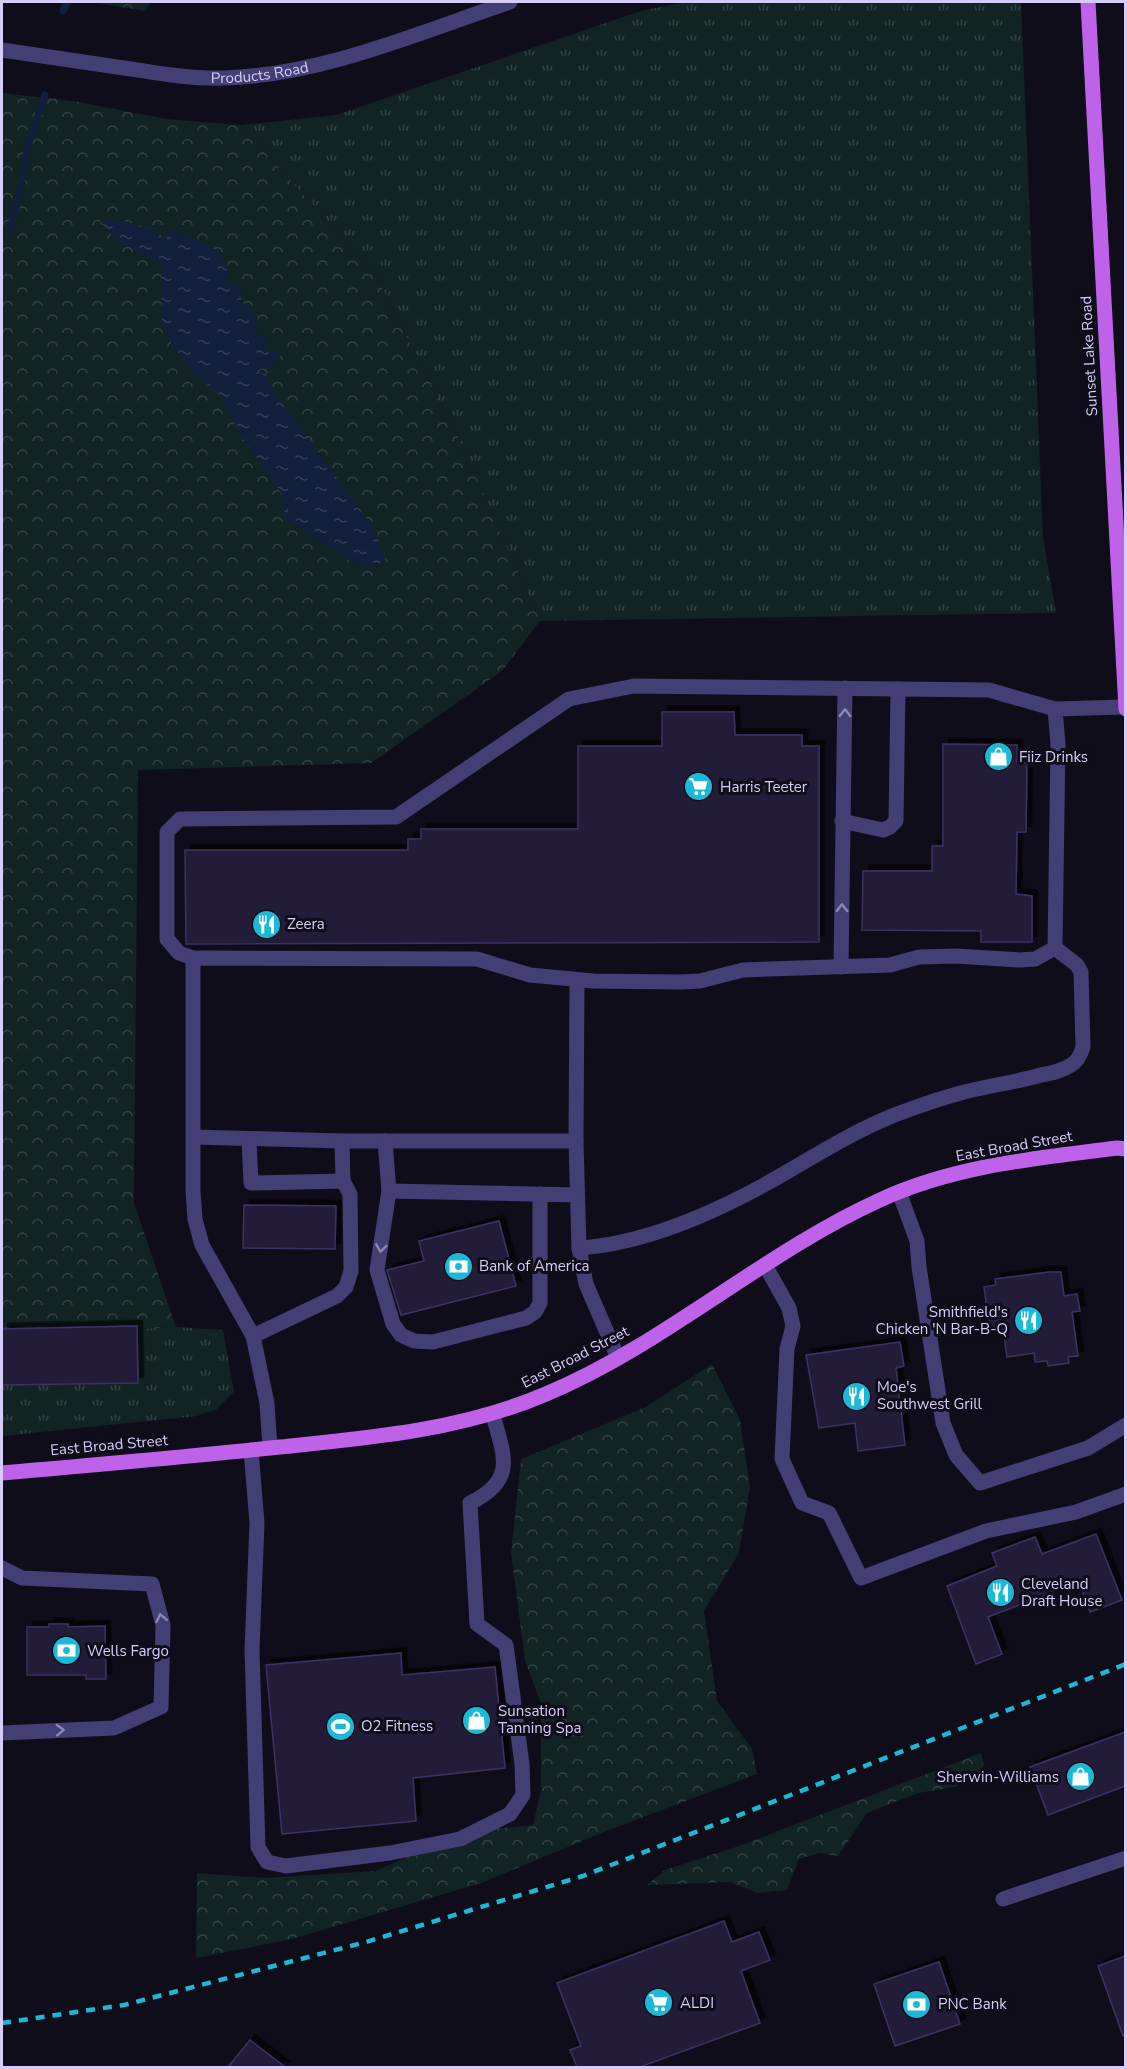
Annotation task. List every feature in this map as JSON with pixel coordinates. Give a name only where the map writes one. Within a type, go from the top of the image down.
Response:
[{"type":"main road","name":"Sunset Lake Road","points":[[1088,2],[1125,708]]},
{"type":"main road","name":"East Broad Street","points":[[2,1473],[379,1437],[492,1415],[548,1394],[618,1358],[839,1220],[899,1192],[937,1180],[1031,1158],[1125,1149]]},
{"type":"street","name":"Products Road","points":[[2,50],[180,76],[224,78],[253,76],[296,69],[335,59],[510,2]]},
{"type":"street","points":[[1054,948],[1035,959],[919,957],[890,965],[743,970],[700,981],[577,980],[530,975],[477,959],[193,958],[178,953],[167,939],[167,832],[180,819],[396,817],[569,699],[634,686],[989,690],[1054,709],[1125,708]]},
{"type":"street","points":[[841,967],[845,688]]},
{"type":"street","points":[[842,821],[883,830],[890,827],[896,820],[898,689]]},
{"type":"street","points":[[1054,709],[1058,744],[1054,948]]},
{"type":"street","points":[[579,1248],[635,1239],[697,1217],[763,1185],[829,1146],[892,1116],[956,1094],[1063,1070],[1074,1064],[1083,1047],[1082,981],[1077,965],[1054,948]]},
{"type":"street","points":[[193,958],[194,1209],[202,1245],[253,1336],[267,1403],[270,1448]]},
{"type":"street","points":[[577,980],[576,1141],[579,1248],[586,1284],[618,1358]]},
{"type":"street","points":[[194,1137],[342,1141],[576,1141]]},
{"type":"street","points":[[249,1139],[251,1183],[343,1181]]},
{"type":"street","points":[[253,1336],[337,1296],[346,1287],[351,1271],[350,1194],[343,1181],[342,1141]]},
{"type":"street","points":[[385,1141],[389,1191],[377,1270],[393,1324],[401,1335],[414,1341],[434,1342],[526,1318],[535,1312],[540,1303],[540,1194]]},
{"type":"street","points":[[389,1191],[577,1195]]},
{"type":"street","points":[[899,1192],[917,1240],[919,1267],[944,1423],[956,1455],[980,1482],[1088,1448],[1125,1425]]},
{"type":"street","points":[[765,1265],[789,1308],[793,1326],[787,1349],[782,1459],[802,1503],[829,1513],[861,1578],[986,1531],[1076,1512],[1125,1494]]},
{"type":"street","points":[[251,1450],[256,1523],[252,1650],[258,1847],[267,1862],[286,1866],[390,1852],[460,1839],[510,1814],[523,1795],[522,1764],[506,1645],[477,1624],[470,1503],[485,1496],[500,1481],[505,1458],[492,1415]]},
{"type":"street","points":[[2,1568],[22,1578],[152,1584],[163,1625],[161,1707],[114,1728],[2,1733]]},
{"type":"street","points":[[1004,1899],[1125,1858]]},
{"type":"green space","points":[[91,2],[151,2],[145,11]]},
{"type":"green space","points":[[685,2],[1021,2],[1043,537],[1056,613],[540,621],[459,439],[376,276],[241,125],[336,115],[641,11]]},
{"type":"green space","points":[[2,93],[73,101],[166,119],[241,125],[376,276],[459,439],[540,621],[502,671],[371,763],[138,770],[134,1203],[176,1327],[2,1335]]},
{"type":"green space","points":[[176,1327],[223,1330],[234,1392],[217,1409],[197,1416],[2,1436],[2,1335]]},
{"type":"green space","points":[[712,1364],[740,1420],[750,1487],[739,1553],[704,1611],[717,1701],[752,1749],[757,1774],[609,1830],[481,1883],[292,1939],[196,1958],[197,1873],[266,1878],[375,1871],[465,1832],[533,1825],[541,1790],[541,1704],[525,1660],[511,1553],[521,1459],[646,1407]]},
{"type":"green space","points":[[981,1753],[984,1765],[976,1776],[955,1787],[918,1793],[867,1813],[838,1856],[820,1853],[799,1859],[787,1890],[757,1893],[731,1882],[647,1885],[665,1870],[742,1845]]},
{"type":"water","points":[[115,220],[143,226],[167,240],[168,229],[185,234],[217,252],[227,269],[227,282],[240,285],[242,303],[248,306],[257,320],[255,334],[267,337],[268,350],[283,355],[275,359],[274,366],[255,371],[267,375],[271,388],[366,517],[378,539],[386,562],[360,568],[286,520],[282,494],[240,435],[222,397],[196,376],[173,347],[162,326],[161,264],[116,240],[100,221]]},
{"type":"building","points":[[662,712],[734,712],[735,735],[802,735],[802,746],[819,746],[819,942],[186,944],[185,850],[408,850],[408,839],[421,839],[421,829],[578,829],[578,746],[662,746]]},
{"type":"building","points":[[943,744],[1017,745],[1017,762],[1027,763],[1026,832],[1017,832],[1016,894],[1032,896],[1032,942],[981,942],[981,931],[862,930],[863,871],[932,871],[932,846],[943,846]]},
{"type":"building","points":[[244,1205],[336,1206],[335,1249],[243,1248]]},
{"type":"building","name":"Bank of America","points":[[499,1221],[516,1286],[401,1315],[387,1270],[424,1261],[419,1241]]},
{"type":"building","name":"Smithfield's Chicken 'N Bar-B-Q","points":[[1061,1272],[1064,1296],[1077,1294],[1080,1311],[1072,1312],[1078,1356],[1068,1357],[1069,1363],[1048,1366],[1047,1361],[1035,1362],[1034,1353],[1007,1357],[1003,1329],[990,1331],[984,1287],[996,1285],[995,1279]]},
{"type":"building","points":[[137,1326],[138,1383],[2,1385],[2,1329]]},
{"type":"building","name":"Moe's Southwest Grill","points":[[900,1342],[904,1366],[896,1368],[905,1445],[858,1451],[855,1423],[819,1428],[806,1355]]},
{"type":"building","name":"Cleveland Draft House","points":[[1096,1534],[1122,1600],[1090,1612],[1079,1582],[988,1617],[1002,1654],[976,1664],[947,1586],[997,1566],[992,1553],[1035,1537],[1042,1554]]},
{"type":"building","name":"Wells Fargo","points":[[49,1624],[68,1624],[68,1627],[105,1626],[106,1679],[86,1679],[86,1675],[27,1675],[27,1627],[49,1627]]},
{"type":"building","name":"O2 Fitness","points":[[401,1653],[402,1675],[495,1667],[505,1768],[413,1778],[416,1821],[282,1834],[266,1665]]},
{"type":"building","name":"Sherwin-Williams","points":[[1125,1732],[1125,1786],[1048,1815],[1030,1767]]},
{"type":"building","name":"ALDI","points":[[724,1921],[732,1942],[759,1932],[770,1960],[741,1971],[760,2023],[640,2067],[577,2067],[570,2050],[581,2046],[557,1983]]},
{"type":"building","points":[[1125,1956],[1125,2036],[1123,2036],[1098,1966]]},
{"type":"building","name":"PNC Bank","points":[[939,1962],[960,2024],[895,2046],[874,1984]]},
{"type":"building","points":[[250,2040],[285,2067],[228,2067]]},
{"type":"waterway","points":[[63,11],[67,2]]},
{"type":"waterway","points":[[10,229],[18,201],[28,145],[45,95]]},
{"type":"railway","points":[[2,2023],[124,2005],[366,1942],[583,1876],[1126,1664]]},
{"type":"place","name":"Fiiz Drinks","points":[[998,757]]},
{"type":"place","name":"Harris Teeter","points":[[699,787]]},
{"type":"place","name":"Zeera","points":[[266,924]]},
{"type":"place","name":"Bank of America","points":[[458,1266]]},
{"type":"place","name":"Smithfield's Chicken 'N Bar-B-Q","points":[[1029,1321]]},
{"type":"place","name":"Moe's Southwest Grill","points":[[856,1396]]},
{"type":"place","name":"Cleveland Draft House","points":[[1000,1593]]},
{"type":"place","name":"Wells Fargo","points":[[66,1651]]},
{"type":"place","name":"Sunsation Tanning Spa","points":[[477,1720]]},
{"type":"place","name":"O2 Fitness","points":[[340,1726]]},
{"type":"place","name":"Sherwin-Williams","points":[[1080,1777]]},
{"type":"place","name":"ALDI","points":[[659,2003]]},
{"type":"place","name":"PNC Bank","points":[[917,2004]]}]
